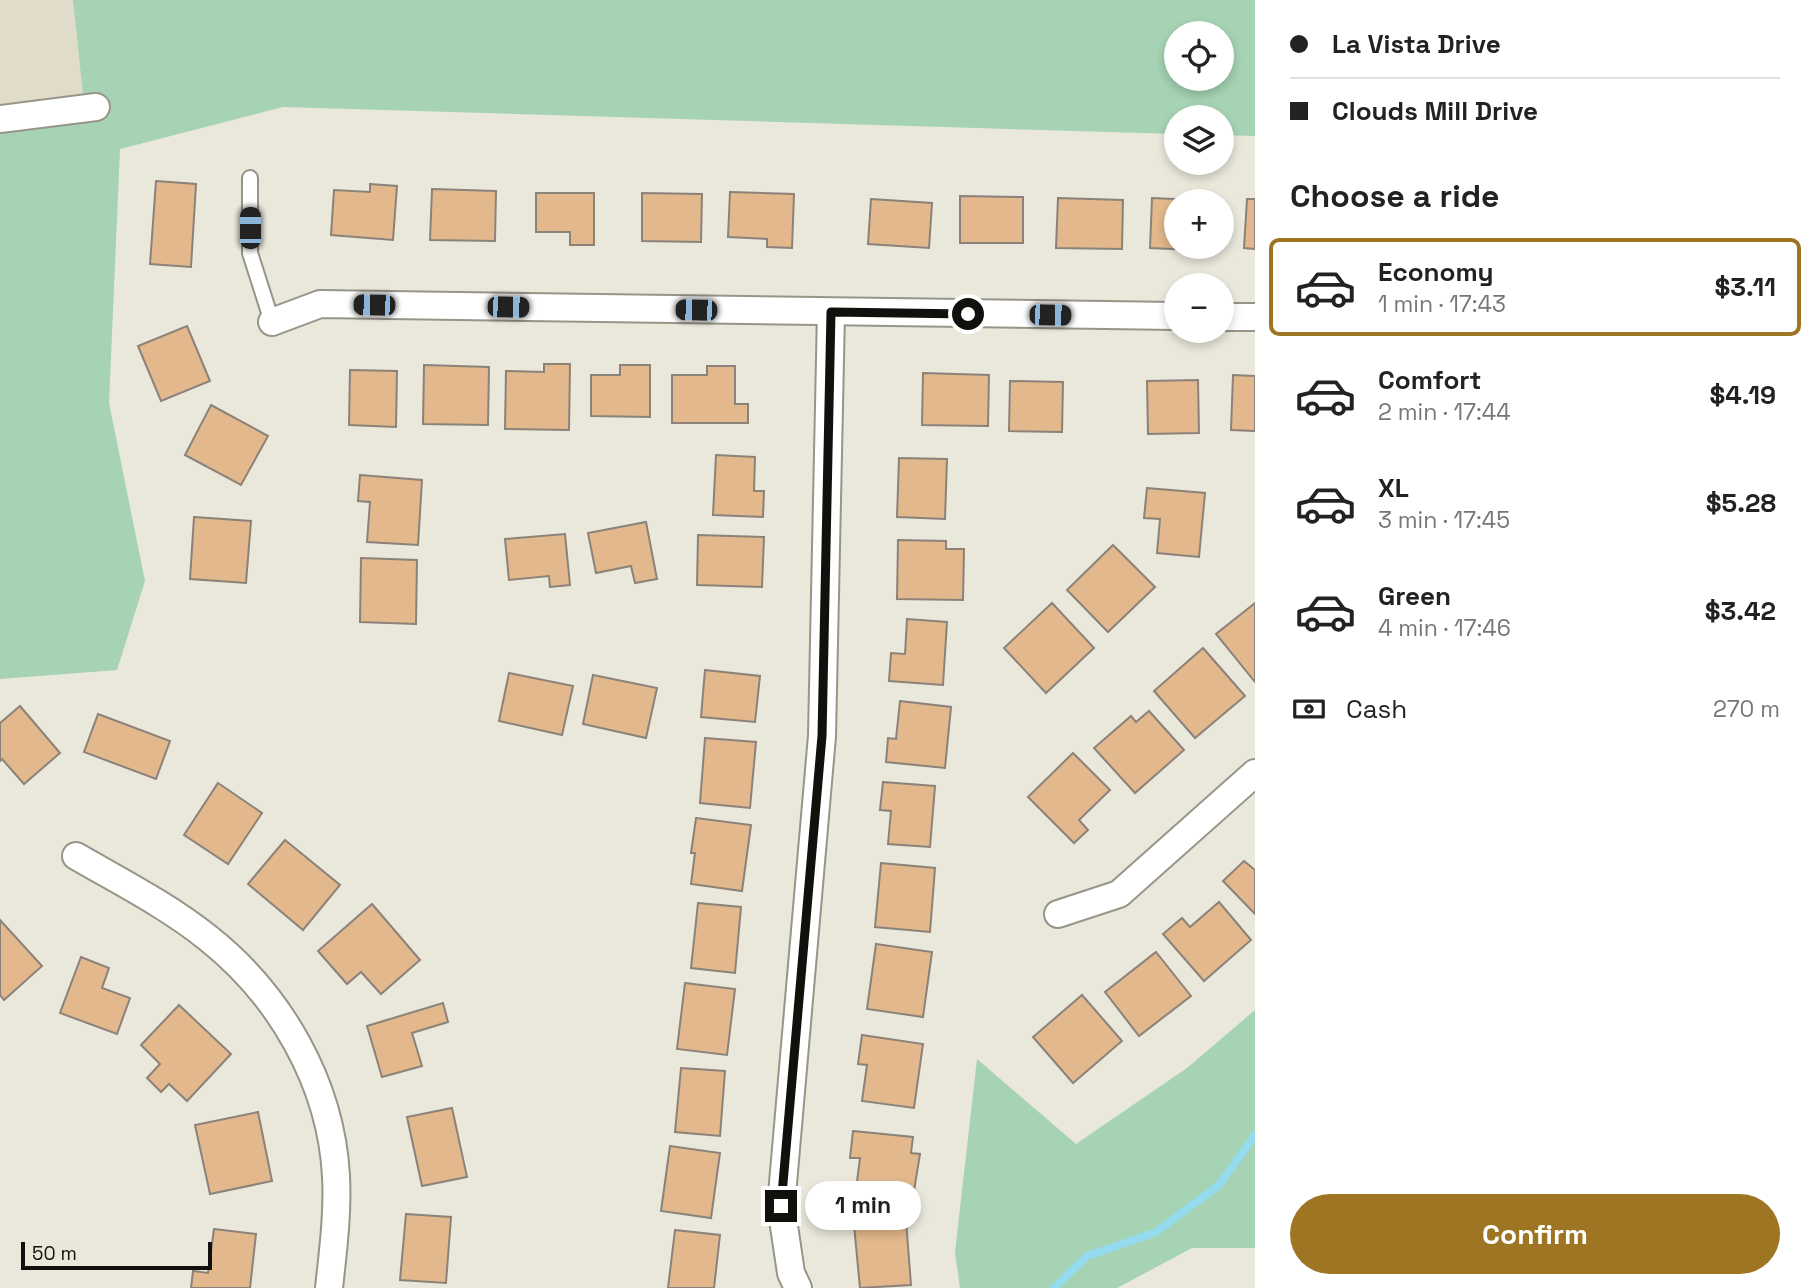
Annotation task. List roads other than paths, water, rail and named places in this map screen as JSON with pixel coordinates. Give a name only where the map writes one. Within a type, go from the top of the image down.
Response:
[{"type":"street","points":[[0,120],[96,107]]},
{"type":"street","points":[[272,322],[320,304],[1164,316]]},
{"type":"street","points":[[798,1288],[791,1273],[781,1206],[822,736],[831,312]]},
{"type":"street","points":[[1234,317],[1255,317]]},
{"type":"street","points":[[1058,914],[1119,894],[1255,773]]},
{"type":"street","points":[[76,856],[174,914],[207,937],[254,981],[283,1018],[317,1087],[332,1143],[337,1204],[329,1288]]},
{"type":"lane","points":[[250,178],[250,253],[272,322]]},
{"type":"waterway","points":[[1054,1288],[1087,1256],[1156,1232],[1219,1185],[1255,1135]]}]
